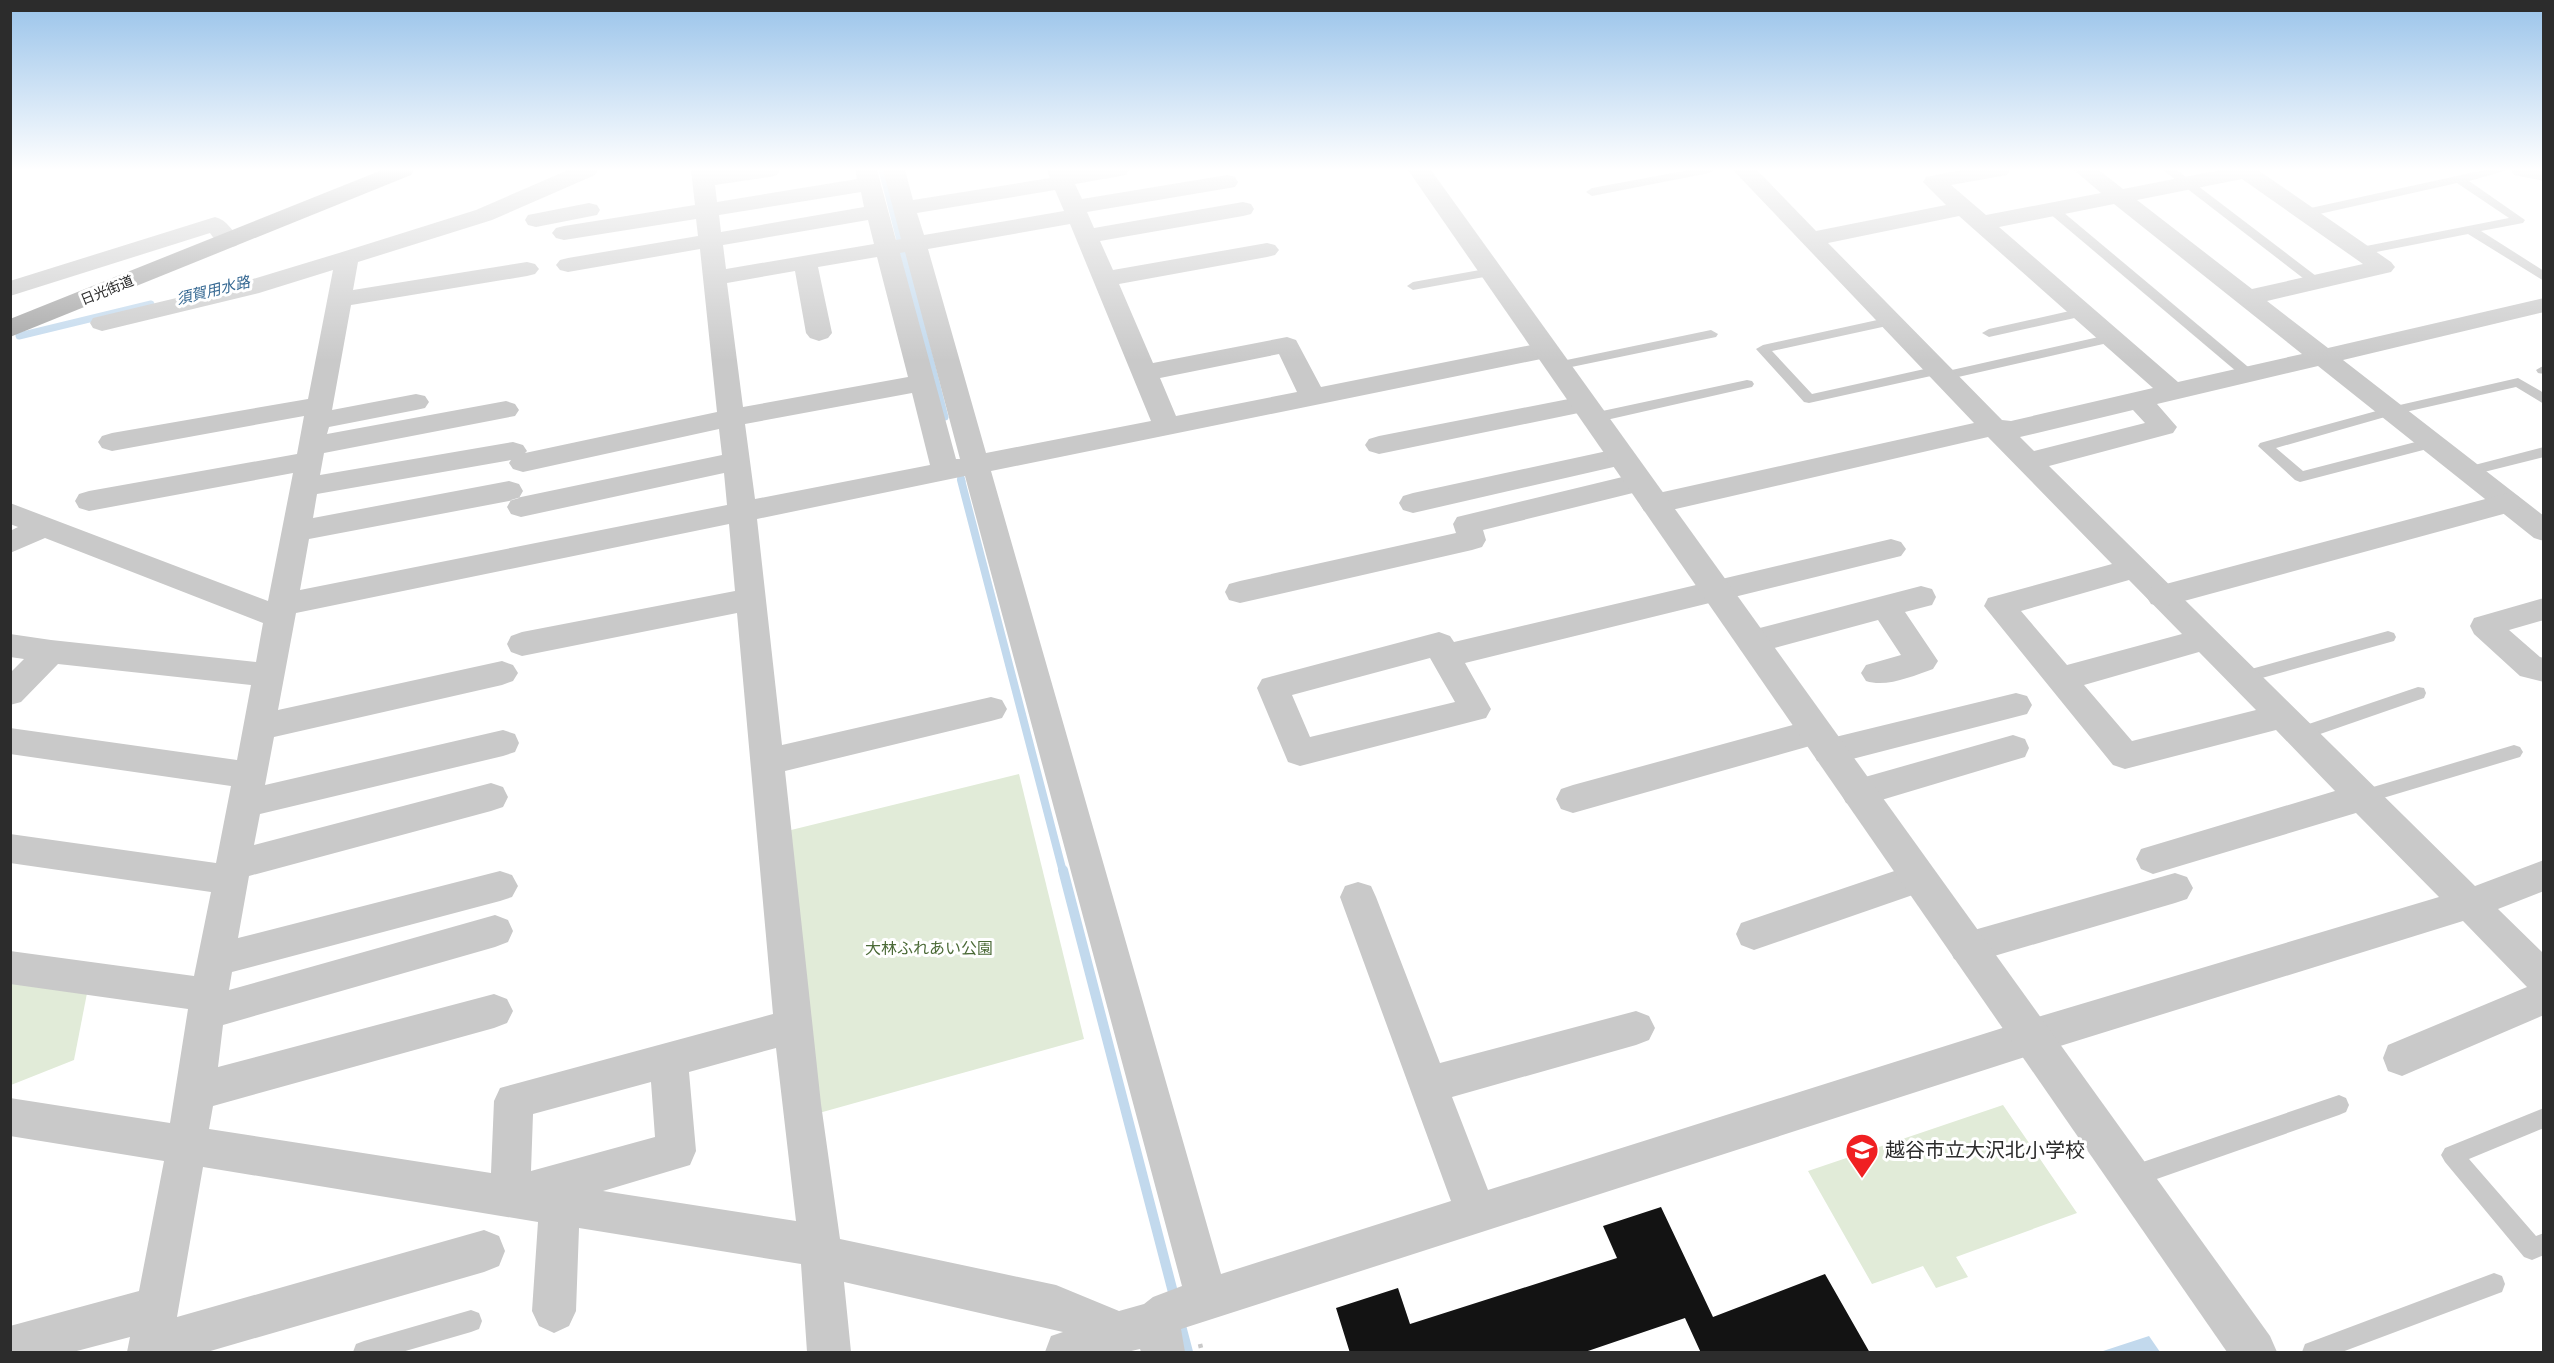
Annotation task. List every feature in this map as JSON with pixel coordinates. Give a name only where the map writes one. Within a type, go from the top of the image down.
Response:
[{"type":"main road","name":"日光街道","points":[[10,329],[246,234]]},
{"type":"street","points":[[10,289],[185,234]]},
{"type":"street","points":[[222,234],[228,241]]},
{"type":"street","points":[[102,322],[250,288],[425,234]]},
{"type":"street","points":[[708,234],[742,510],[793,1026],[820,1251],[829,1353]]},
{"type":"street","points":[[568,265],[729,234]]},
{"type":"street","points":[[897,234],[959,468],[1207,1301]]},
{"type":"street","points":[[714,278],[986,234]]},
{"type":"street","points":[[1086,234],[1167,426]]},
{"type":"street","points":[[1464,234],[2254,1353]]},
{"type":"street","points":[[1806,234],[1994,427],[2544,979]]},
{"type":"street","points":[[1811,239],[1847,234]]},
{"type":"street","points":[[1993,234],[2173,392]]},
{"type":"street","points":[[2165,234],[2543,531]]},
{"type":"street","points":[[2247,298],[2383,267],[2336,234]]},
{"type":"street","points":[[900,246],[922,383],[959,468]]},
{"type":"street","points":[[1105,279],[1267,250]]},
{"type":"street","points":[[152,1336],[187,1146],[208,1004],[347,258]]},
{"type":"street","points":[[805,262],[819,333]]},
{"type":"street","points":[[340,299],[527,269]]},
{"type":"street","points":[[1240,592],[1472,540],[1467,524],[1647,493],[1994,427],[2011,430],[2544,305]]},
{"type":"street","points":[[1145,374],[1287,345],[1313,397]]},
{"type":"street","points":[[10,513],[282,611],[742,510],[1313,397],[1551,358]]},
{"type":"street","points":[[112,442],[313,444],[518,457],[922,383]]},
{"type":"street","points":[[2029,462],[2164,427],[2138,400]]},
{"type":"street","points":[[313,444],[416,402]]},
{"type":"street","points":[[89,501],[313,444],[506,410]]},
{"type":"street","points":[[1379,445],[1589,411]]},
{"type":"street","points":[[1413,503],[1621,457]]},
{"type":"street","points":[[297,531],[515,499],[736,461]]},
{"type":"street","points":[[2162,596],[2508,503]]},
{"type":"street","points":[[10,543],[44,526]]},
{"type":"street","points":[[1445,656],[1891,549]]},
{"type":"street","points":[[2135,568],[2000,606],[2125,756],[2291,725]]},
{"type":"street","points":[[1752,642],[1921,597]]},
{"type":"street","points":[[522,644],[751,599]]},
{"type":"street","points":[[1877,673],[1922,661],[1885,607]]},
{"type":"street","points":[[2544,609],[2485,626],[2531,669],[2544,670]]},
{"type":"street","points":[[2061,679],[2206,639]]},
{"type":"street","points":[[1439,644],[1445,656],[1476,709],[1300,753],[1273,688],[1439,644]]},
{"type":"street","points":[[10,645],[51,652],[270,675]]},
{"type":"street","points":[[10,693],[51,652]]},
{"type":"street","points":[[260,727],[502,673]]},
{"type":"street","points":[[1573,799],[1822,742],[2016,705]]},
{"type":"street","points":[[767,762],[991,709]]},
{"type":"street","points":[[10,741],[248,789],[503,743]]},
{"type":"street","points":[[1858,793],[2013,748]]},
{"type":"street","points":[[2153,860],[2363,796]]},
{"type":"street","points":[[10,848],[232,872],[491,797]]},
{"type":"street","points":[[1067,1353],[1146,1336],[1168,1312],[1476,1212],[2031,1037],[2469,904],[2544,875]]},
{"type":"street","points":[[1754,934],[1918,878]]},
{"type":"street","points":[[216,960],[500,886]]},
{"type":"street","points":[[1967,948],[2175,888]]},
{"type":"street","points":[[1358,897],[1476,1212]]},
{"type":"street","points":[[10,968],[208,1004],[495,931]]},
{"type":"street","points":[[2402,1058],[2544,997]]},
{"type":"street","points":[[195,1092],[494,1011]]},
{"type":"street","points":[[510,1197],[514,1101],[793,1026]]},
{"type":"street","points":[[1428,1084],[1636,1028]]},
{"type":"street","points":[[510,1197],[676,1151],[669,1059]]},
{"type":"street","points":[[10,1117],[560,1205],[820,1251],[1056,1307],[1146,1336]]},
{"type":"street","points":[[554,1311],[560,1205]]},
{"type":"street","points":[[10,1348],[152,1336],[484,1251]]},
{"type":"lane","points":[[2081,234],[2248,374]]},
{"type":"lane","points":[[2252,234],[2316,282]]},
{"type":"lane","points":[[2361,251],[2452,234]]},
{"type":"lane","points":[[2477,234],[2544,277]]},
{"type":"lane","points":[[1413,286],[1491,272]]},
{"type":"lane","points":[[1989,333],[2083,312]]},
{"type":"lane","points":[[1891,321],[1763,349],[1809,399],[2112,338]]},
{"type":"lane","points":[[1551,358],[1711,334]]},
{"type":"lane","points":[[2431,443],[2300,477],[2265,446],[2391,411],[2518,382],[2544,400]]},
{"type":"lane","points":[[1589,411],[1747,384]]},
{"type":"lane","points":[[2468,471],[2544,452]]},
{"type":"lane","points":[[2244,677],[2388,637]]},
{"type":"lane","points":[[2291,725],[2418,693]]},
{"type":"lane","points":[[2363,796],[2514,752]]},
{"type":"lane","points":[[2130,1177],[2339,1104]]},
{"type":"lane","points":[[2544,1118],[2452,1155],[2532,1249],[2544,1244]]},
{"type":"lane","points":[[2313,1353],[2493,1284]]},
{"type":"lane","points":[[364,1353],[471,1322]]},
{"type":"green space","name":"大林ふれあい公園","points":[[1019,774],[1084,1039],[819,1113],[787,831]]},
{"type":"green space","points":[[11,972],[89,983],[74,1060],[11,1085]]},
{"type":"green space","points":[[2003,1105],[2077,1213],[1956,1257],[1968,1277],[1936,1288],[1923,1266],[1872,1284],[1808,1171]]},
{"type":"water","points":[[2149,1336],[2160,1352],[2100,1352]]},
{"type":"building","points":[[1661,1207],[1713,1317],[1825,1274],[1870,1353],[1701,1353],[1685,1318],[1582,1353],[1350,1353],[1336,1308],[1398,1288],[1410,1324],[1617,1258],[1603,1226]]},
{"type":"waterway","points":[[898,234],[945,417]]},
{"type":"waterway","name":"須賀用水路","points":[[19,336],[151,304]]},
{"type":"waterway","points":[[958,467],[962,481]]},
{"type":"waterway","points":[[961,480],[1063,872]]},
{"type":"waterway","points":[[1063,870],[1175,1300]]},
{"type":"waterway","points":[[1179,1318],[1188,1352]]},
{"type":"place","name":"越谷市立大沢北小学校","points":[[1862,1179]]}]
